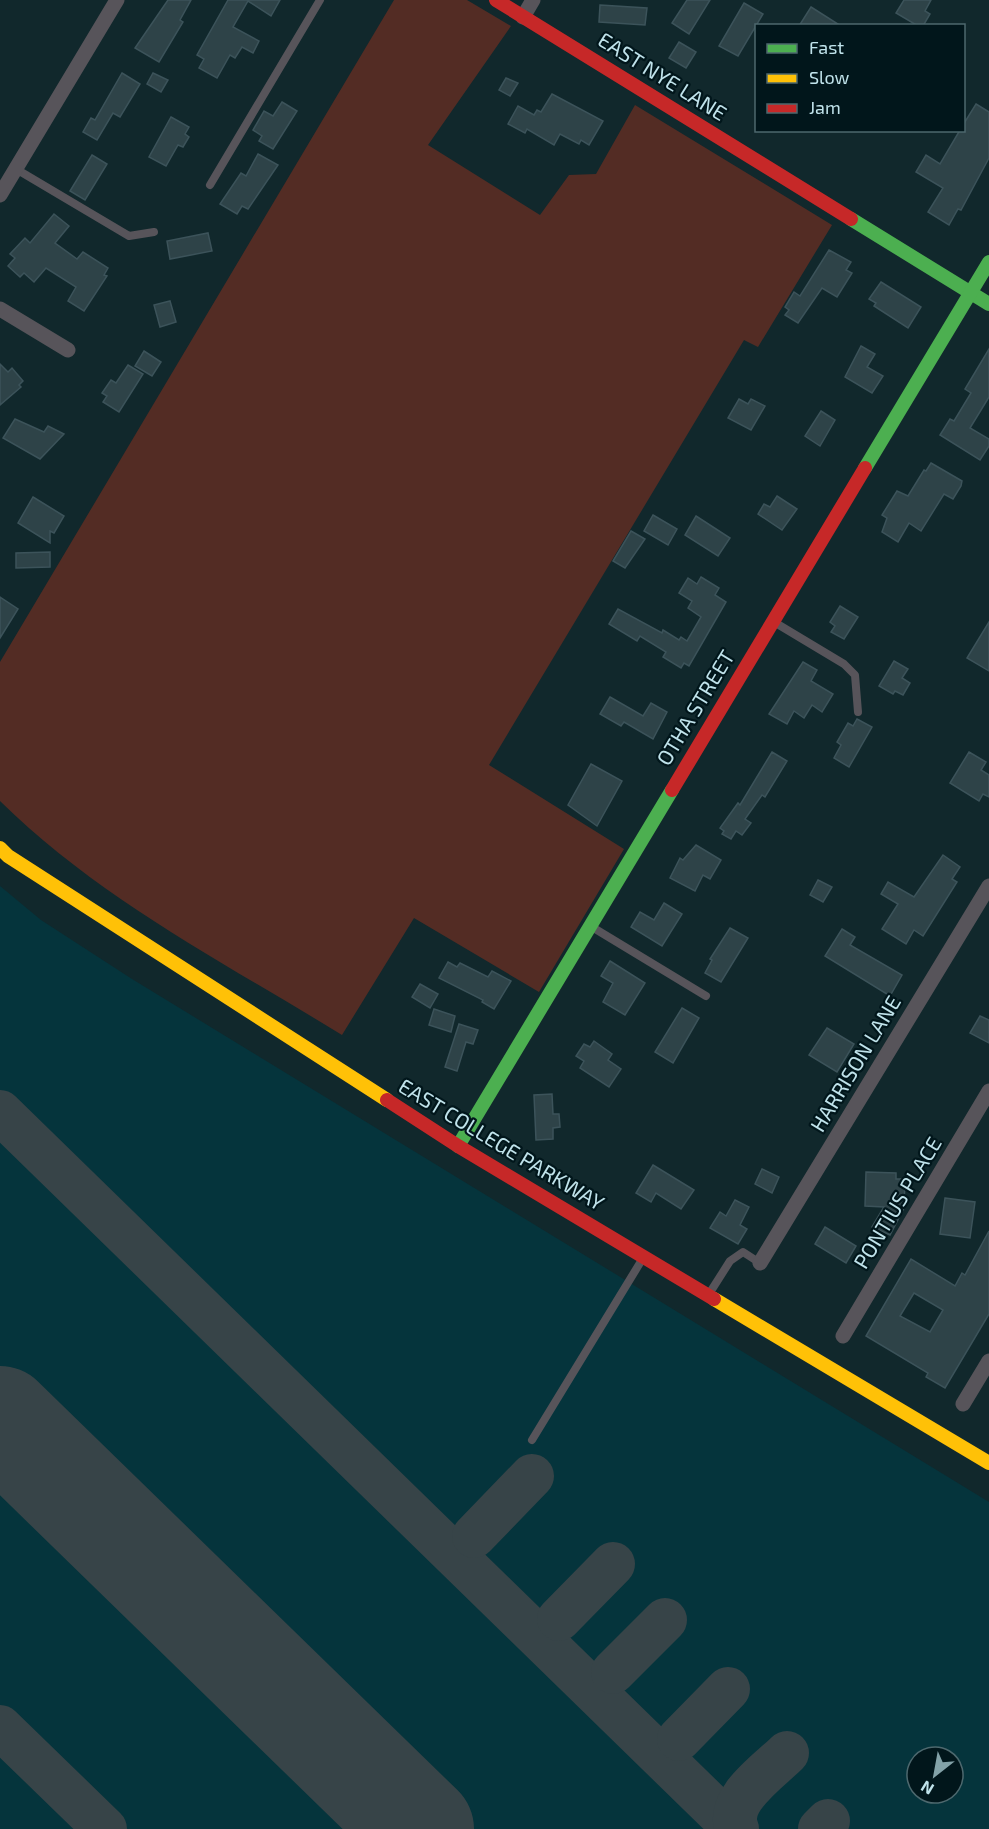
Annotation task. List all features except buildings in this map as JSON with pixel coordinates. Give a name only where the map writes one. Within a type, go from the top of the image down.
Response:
[{"type":"street","points":[[0,195],[117,0]]},
{"type":"street","name":"EAST NYE LANE","points":[[496,0],[989,304]]},
{"type":"street","points":[[524,17],[533,0]]},
{"type":"street","name":"OTHA STREET","points":[[458,1146],[972,294],[989,262]]},
{"type":"street","points":[[0,309],[68,350]]},
{"type":"street","name":"EAST COLLEGE PARKWAY","points":[[0,848],[8,856],[458,1146],[989,1462]]},
{"type":"street","name":"HARRISON LANE","points":[[760,1263],[989,886]]},
{"type":"street","name":"PONTIUS PLACE","points":[[843,1336],[989,1091]]},
{"type":"street","points":[[963,1404],[989,1361]]},
{"type":"lane","points":[[210,185],[320,0]]},
{"type":"lane","points":[[16,169],[129,236],[154,232]]},
{"type":"lane","points":[[773,622],[844,664],[855,675],[858,712]]},
{"type":"lane","points":[[591,926],[706,996]]},
{"type":"lane","points":[[708,1295],[735,1255],[743,1252],[760,1263]]},
{"type":"lane","points":[[532,1440],[644,1256]]},
{"type":"shaded area","points":[[394,0],[467,0],[511,26],[428,145],[540,215],[569,175],[596,174],[635,105],[832,225],[758,347],[744,340],[489,765],[624,849],[539,992],[414,918],[342,1035],[120,899],[38,836],[0,801],[0,662]]},
{"type":"shaded area","points":[[0,886],[41,920],[132,979],[989,1502],[989,1829],[0,1829]]},
{"type":"taxiway","points":[[0,1112],[735,1829]]},
{"type":"taxiway","points":[[474,1536],[532,1476]]},
{"type":"taxiway","points":[[559,1619],[613,1564]]},
{"type":"taxiway","points":[[613,1672],[665,1620]]},
{"type":"taxiway","points":[[679,1739],[728,1689]]},
{"type":"taxiway","points":[[0,1727],[105,1829]]},
{"type":"taxiway","points":[[737,1829],[735,1818],[737,1807],[743,1797],[760,1777],[787,1753]]},
{"type":"taxiway","points":[[820,1829],[828,1821]]},
{"type":"runway","points":[[0,1420],[420,1829]]},
{"type":"traffic: fast","points":[[851,219],[989,304]]},
{"type":"traffic: fast","points":[[865,468],[989,262]]},
{"type":"traffic: fast","points":[[458,1146],[672,790]]},
{"type":"traffic: slow","points":[[0,848],[8,856],[387,1100]]},
{"type":"traffic: slow","points":[[714,1299],[989,1463]]},
{"type":"traffic: jam","points":[[496,0],[851,219]]},
{"type":"traffic: jam","points":[[672,790],[865,468]]},
{"type":"traffic: jam","points":[[387,1100],[458,1146],[714,1299]]}]
